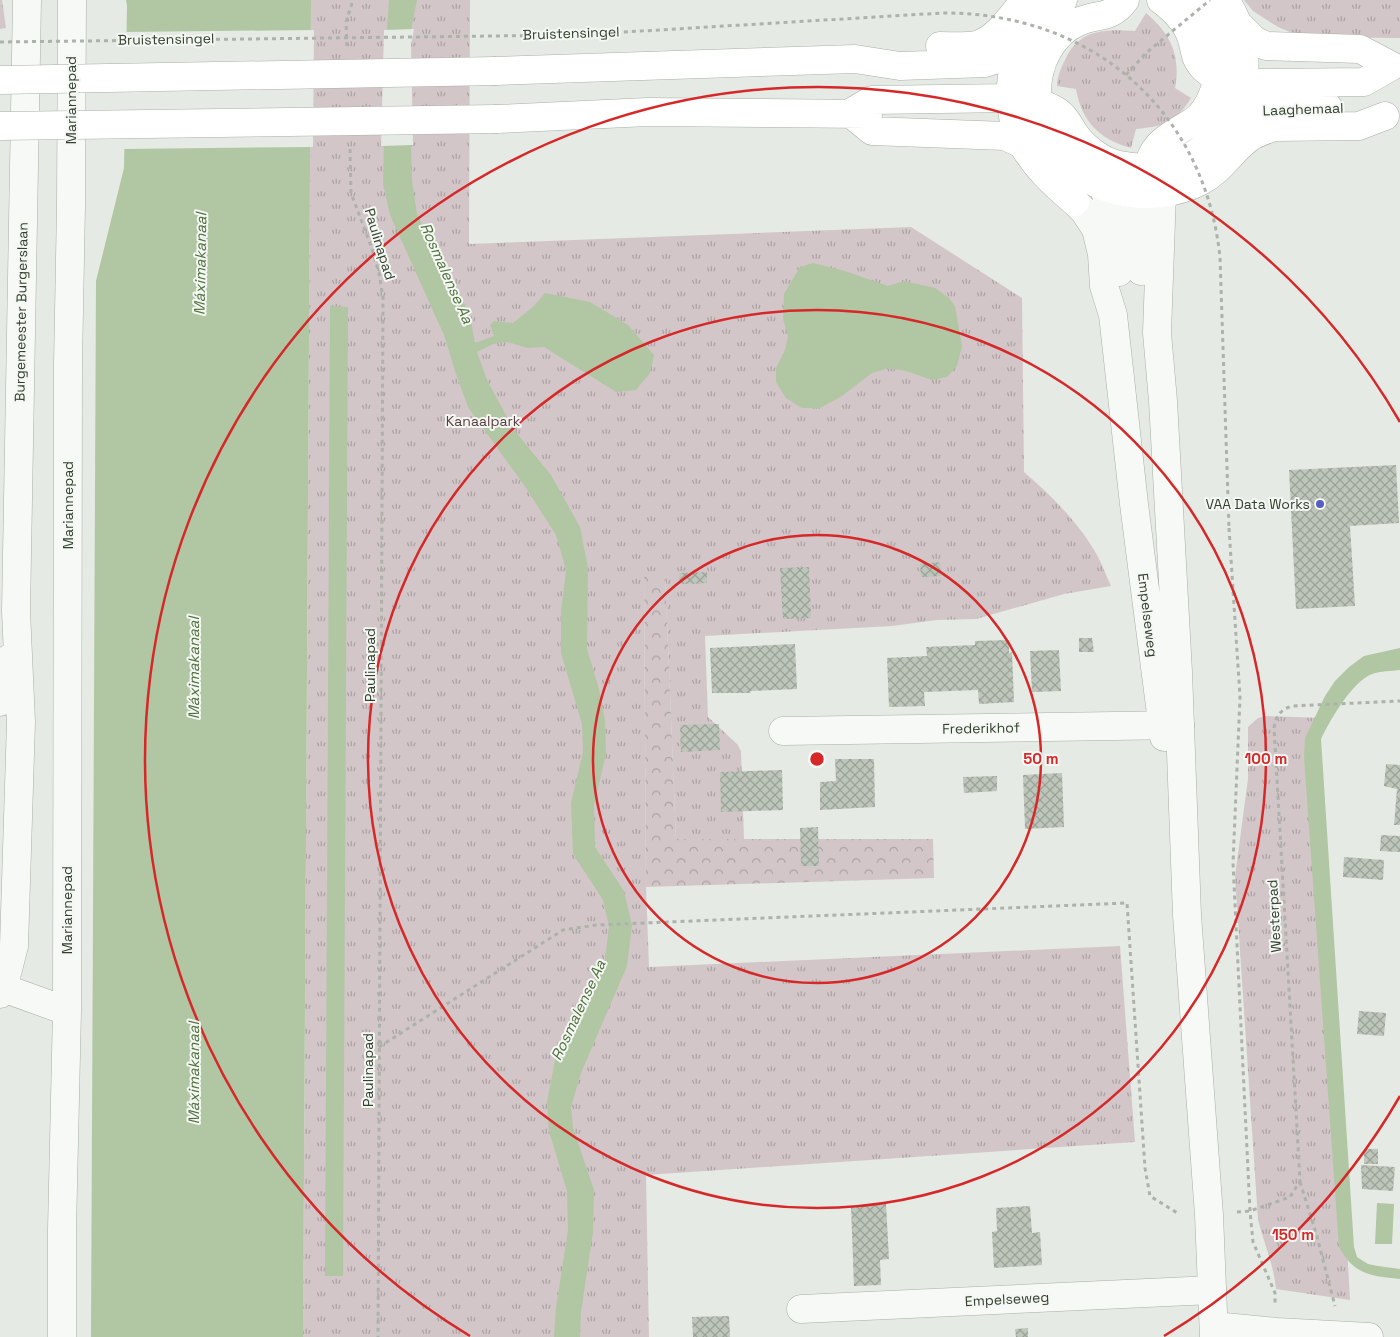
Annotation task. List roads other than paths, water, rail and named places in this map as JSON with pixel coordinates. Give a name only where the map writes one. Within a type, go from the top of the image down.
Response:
[{"type":"main road","points":[[855,59],[903,48],[978,44],[998,31],[1025,0]]},
{"type":"main road","points":[[1063,0],[1041,17],[1032,27],[1018,52],[1012,68],[1035,163],[1050,180],[1075,202]]},
{"type":"main road","points":[[850,114],[872,132],[1005,136],[1025,118],[1041,65],[1048,49],[1057,38],[1079,21],[1116,11],[1125,0]]},
{"type":"main road","points":[[1162,0],[1171,7],[1189,30],[1195,53],[1201,66],[1235,74]]},
{"type":"main road","points":[[1025,118],[1060,156],[1088,179],[1104,186],[1129,193],[1162,192],[1201,181],[1212,174],[1233,137],[1237,107],[1235,74],[1231,55],[1220,44],[1207,12],[1196,0]]},
{"type":"main road","points":[[1162,192],[1159,166],[1152,154],[1160,142],[1201,115],[1213,96],[1235,74],[1242,42],[1231,12]]},
{"type":"main road","name":"Laaghemaal","points":[[1231,12],[1254,40],[1266,46],[1360,49],[1396,66]]},
{"type":"main road","points":[[0,80],[496,71],[855,59],[900,66],[985,63],[1018,52]]},
{"type":"main road","name":"Laaghemaal","points":[[1235,74],[1364,82],[1396,66]]},
{"type":"main road","points":[[0,126],[497,119],[648,112],[850,114],[872,100],[1025,118],[1058,112],[1066,118],[1076,135],[1088,149],[1118,165],[1139,168],[1159,166],[1195,155],[1206,147],[1233,137]]},
{"type":"main road","name":"Laaghemaal","points":[[1233,137],[1253,136],[1274,128],[1359,126],[1392,117]]},
{"type":"street","name":"Mariannepad","points":[[62,1337],[62,1230],[67,1011],[68,364],[72,0]]},
{"type":"street","name":"Burgemeester Burgerslaan","points":[[16,611],[25,5]]},
{"type":"street","name":"Empelseweg","points":[[1104,186],[1116,222],[1119,246],[1119,280],[1113,315]]},
{"type":"street","points":[[1157,333],[1175,305],[1180,202],[1162,192]]},
{"type":"street","name":"Empelseweg","points":[[1162,192],[1140,208],[1141,306],[1157,333],[1163,401],[1171,725],[1209,1215],[1214,1331]]},
{"type":"street","name":"Empelseweg","points":[[1075,202],[1096,229],[1102,254],[1104,286],[1113,315],[1134,504],[1171,725]]},
{"type":"street","points":[[16,611],[21,722],[15,936],[14,946],[1,990],[67,1011]]},
{"type":"street","points":[[0,702],[16,611]]},
{"type":"street","name":"Frederikhof","points":[[783,731],[1171,725]]},
{"type":"street","name":"Empelseweg","points":[[801,1309],[1212,1290]]},
{"type":"street","points":[[1214,1331],[1356,1336]]},
{"type":"water","name":"Máximakanaal","points":[[126,0],[311,0],[303,1337],[91,1337],[96,281],[124,168]]},
{"type":"water","name":"Rosmalense Aa","points":[[389,0],[417,0],[408,45],[412,180],[417,214],[432,245],[460,293],[471,321],[475,343],[494,336],[490,325],[494,321],[513,323],[534,306],[545,293],[590,302],[628,325],[654,355],[650,373],[636,390],[616,392],[544,347],[527,348],[508,342],[493,344],[477,352],[487,380],[514,430],[551,475],[580,527],[588,568],[587,649],[599,689],[605,721],[606,754],[594,805],[595,847],[624,891],[632,925],[627,966],[581,1073],[571,1107],[573,1128],[594,1190],[593,1232],[581,1312],[580,1337],[554,1337],[556,1308],[568,1230],[567,1191],[549,1131],[547,1102],[555,1060],[605,960],[609,926],[603,900],[573,854],[571,803],[583,752],[582,724],[561,653],[561,611],[566,570],[556,535],[526,488],[468,407],[444,335],[390,215],[383,184],[386,43]]},
{"type":"water","points":[[813,263],[845,271],[888,286],[904,281],[935,288],[949,298],[955,306],[962,346],[957,366],[947,377],[932,380],[906,371],[889,368],[872,373],[842,396],[820,408],[802,408],[786,398],[776,382],[776,368],[785,350],[788,336],[783,319],[784,294],[800,267]]},
{"type":"water","points":[[330,306],[348,307],[343,1276],[325,1276]]},
{"type":"water","points":[[1400,648],[1400,670],[1372,674],[1364,678],[1349,693],[1321,739],[1354,1247],[1357,1257],[1368,1264],[1400,1269],[1400,1279],[1380,1277],[1357,1269],[1339,1247],[1304,757],[1305,738],[1325,696],[1335,681],[1364,656]]},
{"type":"water","points":[[1377,1203],[1394,1204],[1392,1244],[1375,1244]]},
{"type":"place","name":"VAA Data Works","points":[[1320,504]]},
{"type":"park label","name":"Kanaalpark","points":[[483,421]]}]
